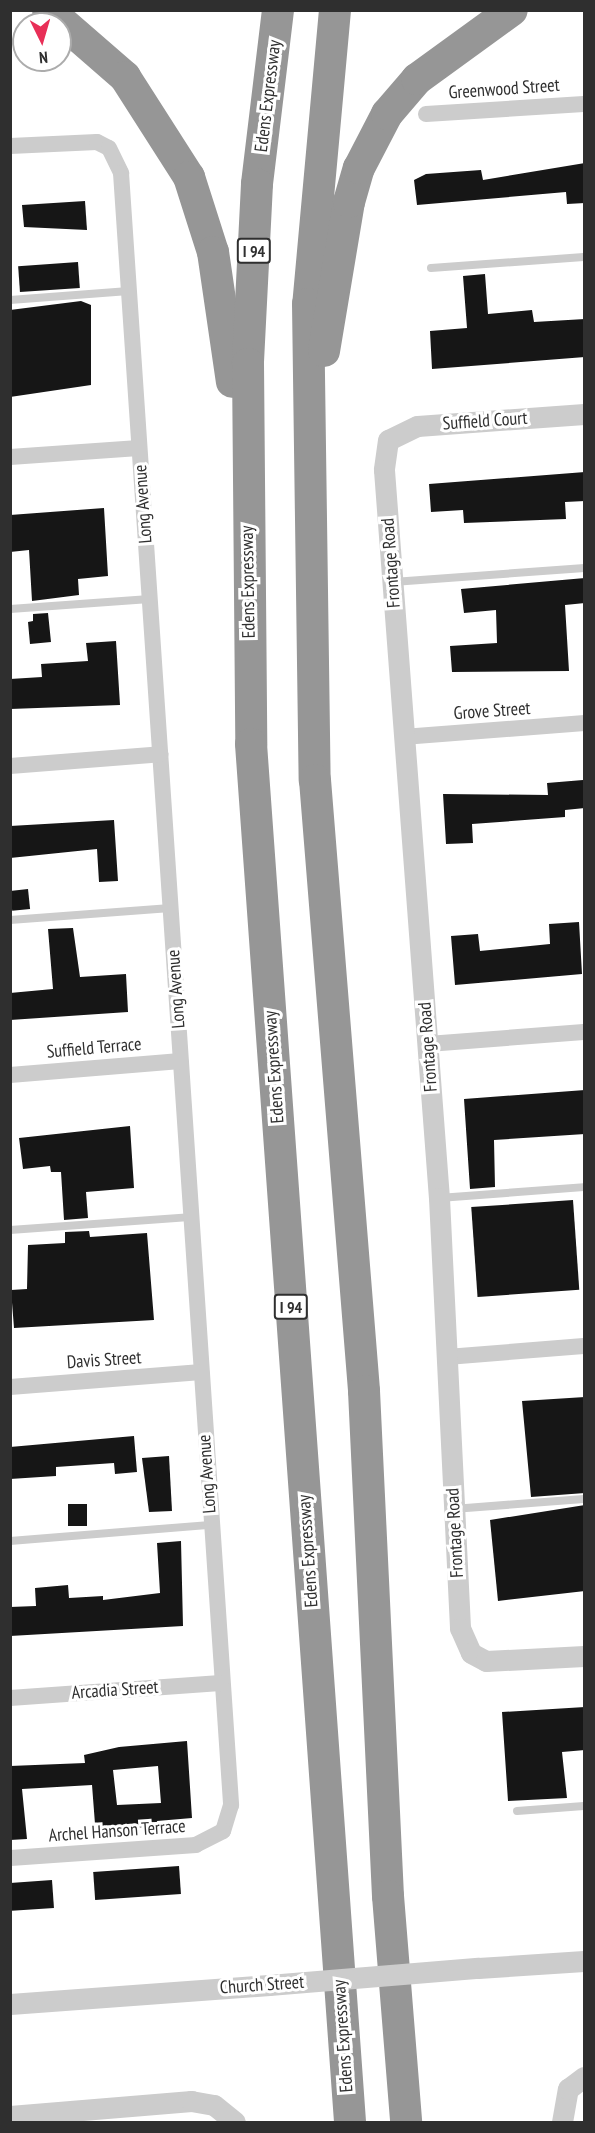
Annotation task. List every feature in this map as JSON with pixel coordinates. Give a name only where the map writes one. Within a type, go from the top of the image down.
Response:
[{"type":"highway","points":[[48,10],[125,77],[160,125],[192,185],[220,292],[246,492]]},
{"type":"highway","name":"Edens Expressway","points":[[278,10],[257,184],[246,492],[251,744],[350,2122]]},
{"type":"highway","points":[[335,10],[308,304],[315,780],[364,1391],[388,1896],[406,2122]]},
{"type":"highway","points":[[310,453],[336,261],[359,168],[400,97],[512,10]]},
{"type":"street","name":"Greenwood Street","points":[[426,114],[585,104]]},
{"type":"street","name":"Long Avenue","points":[[10,146],[82,140],[109,148],[121,173],[161,754],[220,1683],[231,1805],[223,1831]]},
{"type":"street","name":"Suffield Court","points":[[388,440],[417,426],[585,414]]},
{"type":"street","name":"Frontage Road","points":[[388,440],[384,470],[439,1198],[460,1628],[471,1653],[501,1663],[585,1656]]},
{"type":"street","points":[[10,457],[139,448]]},
{"type":"street","name":"Grove Street","points":[[403,737],[585,723]]},
{"type":"street","points":[[10,765],[161,754]]},
{"type":"street","points":[[428,1044],[585,1032]]},
{"type":"street","name":"Suffield Terrace","points":[[10,1075],[180,1061]]},
{"type":"street","points":[[447,1357],[585,1346]]},
{"type":"street","name":"Davis Street","points":[[10,1387],[201,1372]]},
{"type":"street","name":"Arcadia Street","points":[[10,1698],[220,1683]]},
{"type":"street","name":"Archel Hanson Terrace","points":[[10,1858],[196,1845],[223,1831]]},
{"type":"street","name":"Church Street","points":[[10,2004],[585,1961]]},
{"type":"street","points":[[562,2122],[576,2083]]},
{"type":"street","points":[[10,2116],[96,2116],[191,2102],[214,2105],[234,2121]]},
{"type":"lane","points":[[431,268],[585,257]]},
{"type":"lane","points":[[10,300],[129,291]]},
{"type":"lane","points":[[392,582],[585,568]]},
{"type":"lane","points":[[10,609],[150,599]]},
{"type":"lane","points":[[10,920],[171,908]]},
{"type":"lane","points":[[439,1198],[585,1187]]},
{"type":"lane","points":[[10,1230],[190,1216]]},
{"type":"lane","points":[[453,1509],[585,1499]]},
{"type":"lane","points":[[10,1540],[210,1525]]},
{"type":"lane","points":[[517,1812],[585,1806]]},
{"type":"building","points":[[585,163],[585,203],[567,204],[566,192],[417,205],[414,180],[426,174],[481,170],[483,180]]},
{"type":"building","points":[[85,201],[87,230],[24,227],[22,205]]},
{"type":"building","points":[[78,262],[80,288],[20,292],[18,266]]},
{"type":"building","points":[[485,274],[488,314],[532,310],[534,322],[585,319],[585,357],[432,369],[430,331],[467,328],[463,276]]},
{"type":"building","points":[[81,301],[91,305],[91,385],[10,397],[10,310]]},
{"type":"building","points":[[585,472],[585,501],[565,502],[566,519],[464,523],[463,510],[431,512],[429,484]]},
{"type":"building","points":[[104,508],[108,576],[78,579],[79,595],[32,601],[29,550],[10,552],[10,515]]},
{"type":"building","points":[[585,578],[585,603],[565,605],[569,671],[452,672],[450,646],[497,643],[496,610],[464,613],[461,589]]},
{"type":"building","points":[[48,613],[51,642],[30,644],[28,622],[33,621],[33,614]]},
{"type":"building","points":[[116,641],[120,705],[10,709],[10,679],[42,677],[41,664],[88,661],[86,643]]},
{"type":"building","points":[[583,780],[585,808],[565,810],[565,817],[472,824],[473,843],[446,844],[443,794],[548,795],[547,783]]},
{"type":"building","points":[[114,820],[118,881],[99,882],[97,849],[10,858],[10,826]]},
{"type":"building","points":[[28,889],[30,909],[12,911],[10,891]]},
{"type":"building","points":[[579,922],[582,974],[455,985],[451,936],[478,934],[480,951],[550,944],[549,924]]},
{"type":"building","points":[[73,928],[80,977],[126,974],[128,1012],[10,1020],[10,993],[53,989],[48,929]]},
{"type":"building","points":[[585,1090],[585,1134],[494,1140],[495,1187],[470,1189],[464,1099]]},
{"type":"building","points":[[130,1126],[134,1188],[86,1192],[88,1218],[64,1220],[61,1172],[51,1172],[50,1166],[23,1169],[19,1138]]},
{"type":"building","points":[[573,1200],[579,1290],[478,1297],[471,1207]]},
{"type":"building","points":[[89,1231],[90,1237],[147,1233],[154,1320],[14,1328],[11,1290],[27,1289],[28,1245],[65,1243],[65,1232]]},
{"type":"building","points":[[585,1397],[585,1493],[531,1497],[522,1401]]},
{"type":"building","points":[[134,1436],[137,1472],[115,1474],[114,1463],[56,1467],[56,1476],[10,1479],[10,1447]]},
{"type":"building","points":[[169,1456],[172,1511],[149,1512],[142,1458]]},
{"type":"building","points":[[68,1504],[87,1504],[87,1526],[68,1526]]},
{"type":"building","points":[[585,1505],[585,1591],[498,1601],[490,1520]]},
{"type":"building","points":[[181,1541],[183,1626],[10,1636],[10,1607],[36,1606],[35,1588],[68,1585],[69,1598],[103,1596],[103,1600],[160,1593],[157,1543]]},
{"type":"building","points":[[585,1707],[585,1750],[562,1752],[567,1798],[508,1801],[502,1712]]},
{"type":"building","points":[[187,1741],[192,1818],[157,1821],[158,1826],[119,1829],[120,1835],[96,1837],[92,1785],[22,1789],[27,1839],[10,1840],[10,1766],[85,1763],[84,1755],[119,1747]],"holes":[[[158,1766],[161,1803],[117,1805],[113,1770]]]},
{"type":"building","points":[[179,1866],[181,1894],[95,1900],[93,1872]]},
{"type":"building","points":[[52,1880],[54,1908],[12,1911],[10,1883]]}]
